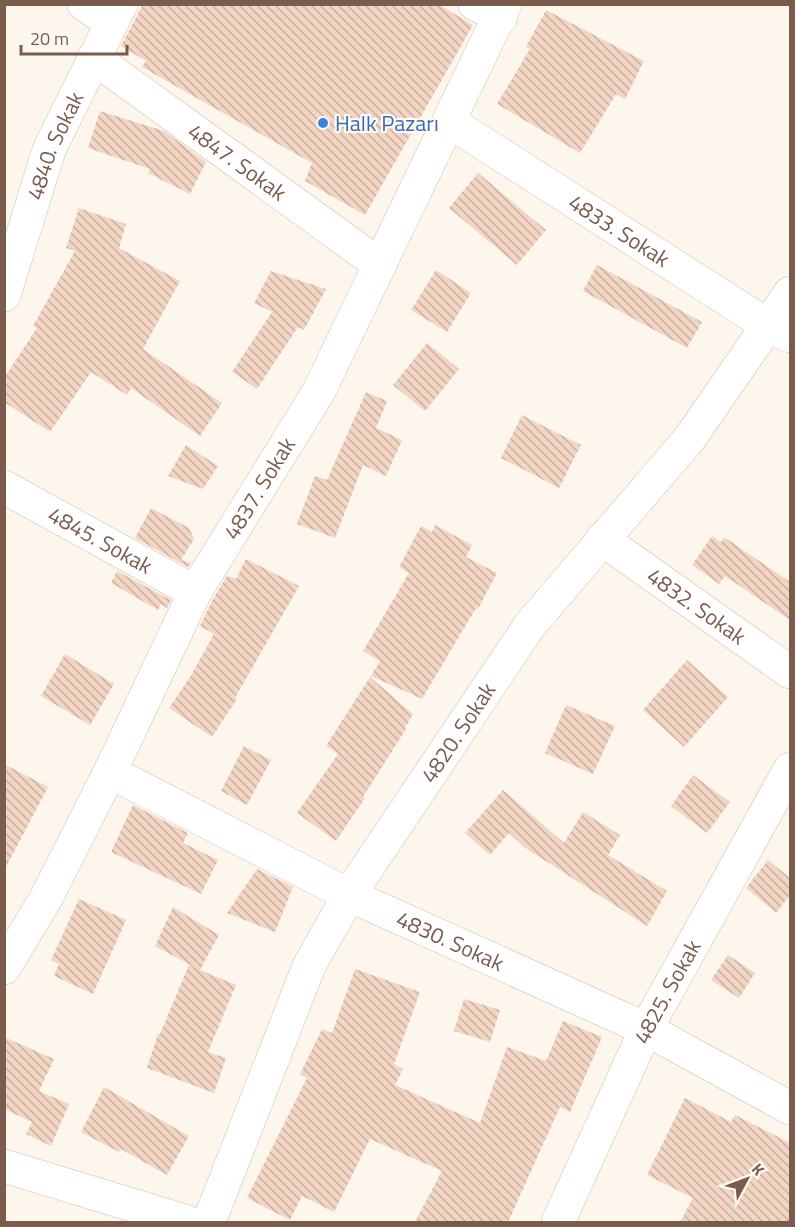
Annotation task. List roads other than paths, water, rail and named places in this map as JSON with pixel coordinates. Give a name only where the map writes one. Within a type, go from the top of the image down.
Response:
[{"type":"street","points":[[84,4],[116,14]]},
{"type":"street","name":"4837. Sokak","points":[[4,968],[45,900],[110,772],[195,592],[319,391],[450,122],[494,9]]},
{"type":"street","name":"4840. Sokak","points":[[4,295],[50,150],[116,14]]},
{"type":"street","name":"4847. Sokak","points":[[94,58],[380,265]]},
{"type":"street","name":"4833. Sokak","points":[[450,122],[779,331]]},
{"type":"street","name":"4820. Sokak","points":[[209,1222],[309,966],[349,895],[530,625],[779,331],[790,293]]},
{"type":"street","name":"4845. Sokak","points":[[4,487],[195,592]]},
{"type":"street","name":"4832. Sokak","points":[[602,539],[790,672]]},
{"type":"street","name":"4825. Sokak","points":[[558,1222],[646,1029],[790,769]]},
{"type":"street","name":"4830. Sokak","points":[[110,772],[349,895],[646,1029],[790,1108]]},
{"type":"street","points":[[4,1166],[188,1222]]},
{"type":"place","name":"Halk Pazarı","points":[[323,123]]}]
